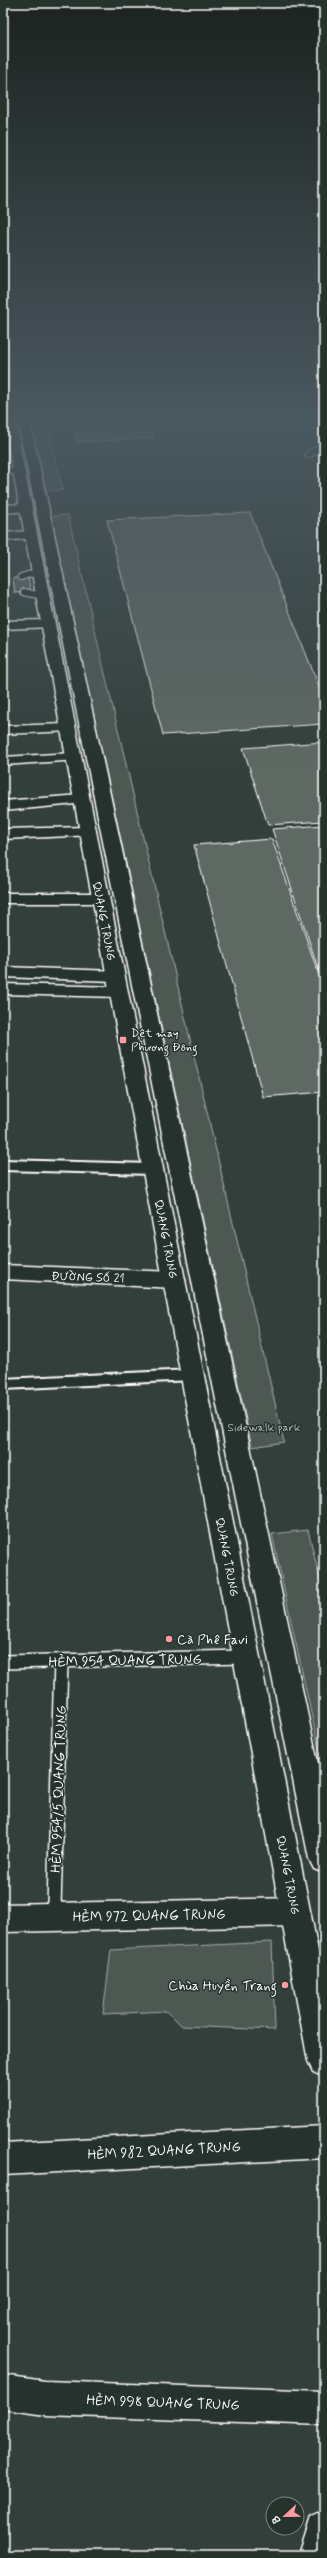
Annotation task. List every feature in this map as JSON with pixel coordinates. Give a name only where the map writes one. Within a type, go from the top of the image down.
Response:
[{"type":"main road","name":"QUANG TRUNG","points":[[30,536],[324,2060]]},
{"type":"main road","name":"QUANG TRUNG","points":[[48,536],[324,1859]]},
{"type":"main road","points":[[174,1280],[203,1280]]},
{"type":"main road","points":[[215,1494],[247,1491]]},
{"type":"main road","points":[[318,2555],[324,2530]]},
{"type":"street","points":[[3,625],[47,624]]},
{"type":"street","points":[[3,730],[67,728]]},
{"type":"street","points":[[3,761],[73,757]]},
{"type":"street","points":[[3,806],[81,800]]},
{"type":"street","points":[[3,834],[88,832]]},
{"type":"street","points":[[3,898],[100,898]]},
{"type":"street","points":[[3,972],[117,984]]},
{"type":"street","points":[[3,989],[117,984]]},
{"type":"street","name":"ĐƯỜNG SỐ 21","points":[[3,1272],[174,1280]]},
{"type":"street","name":"HẺM 972 QUANG TRUNG","points":[[3,1918],[295,1912]]},
{"type":"street","name":"HẺM 982 QUANG TRUNG","points":[[3,2159],[324,2142]]},
{"type":"street","name":"HẺM 998 QUANG TRUNG","points":[[3,2392],[45,2398],[324,2408]]},
{"type":"lane","points":[[21,578],[37,572]]},
{"type":"lane","points":[[24,592],[42,596]]},
{"type":"lane","points":[[3,1164],[152,1169]]},
{"type":"lane","points":[[3,1384],[192,1375]]},
{"type":"lane","name":"HẺM 954 QUANG TRUNG","points":[[3,1662],[246,1658]]},
{"type":"lane","name":"HẺM 954/5 QUANG TRUNG","points":[[54,1918],[61,1661]]},
{"type":"green space","name":"Sidewalk park","points":[[55,536],[73,536],[284,1442],[252,1447]]},
{"type":"green space","points":[[308,1530],[324,1596],[324,1772],[272,1534]]},
{"type":"green space","points":[[272,1942],[275,2030],[182,2026],[167,2011],[103,2014],[111,1950]]},
{"type":"building","points":[[111,536],[259,536],[324,699],[324,724],[163,735]]},
{"type":"building","points":[[28,577],[31,592],[15,593],[13,578]]},
{"type":"building","points":[[324,742],[324,821],[268,825],[243,748]]},
{"type":"building","points":[[324,825],[324,986],[272,829]]},
{"type":"building","points":[[272,839],[324,990],[324,1092],[263,1097],[194,845]]},
{"type":"place","name":"Dệt may Phương Đông","points":[[123,1040]]},
{"type":"place","name":"Cà Phê Favi","points":[[169,1639]]},
{"type":"place","name":"Chùa Huyền Trang","points":[[285,1985]]}]
